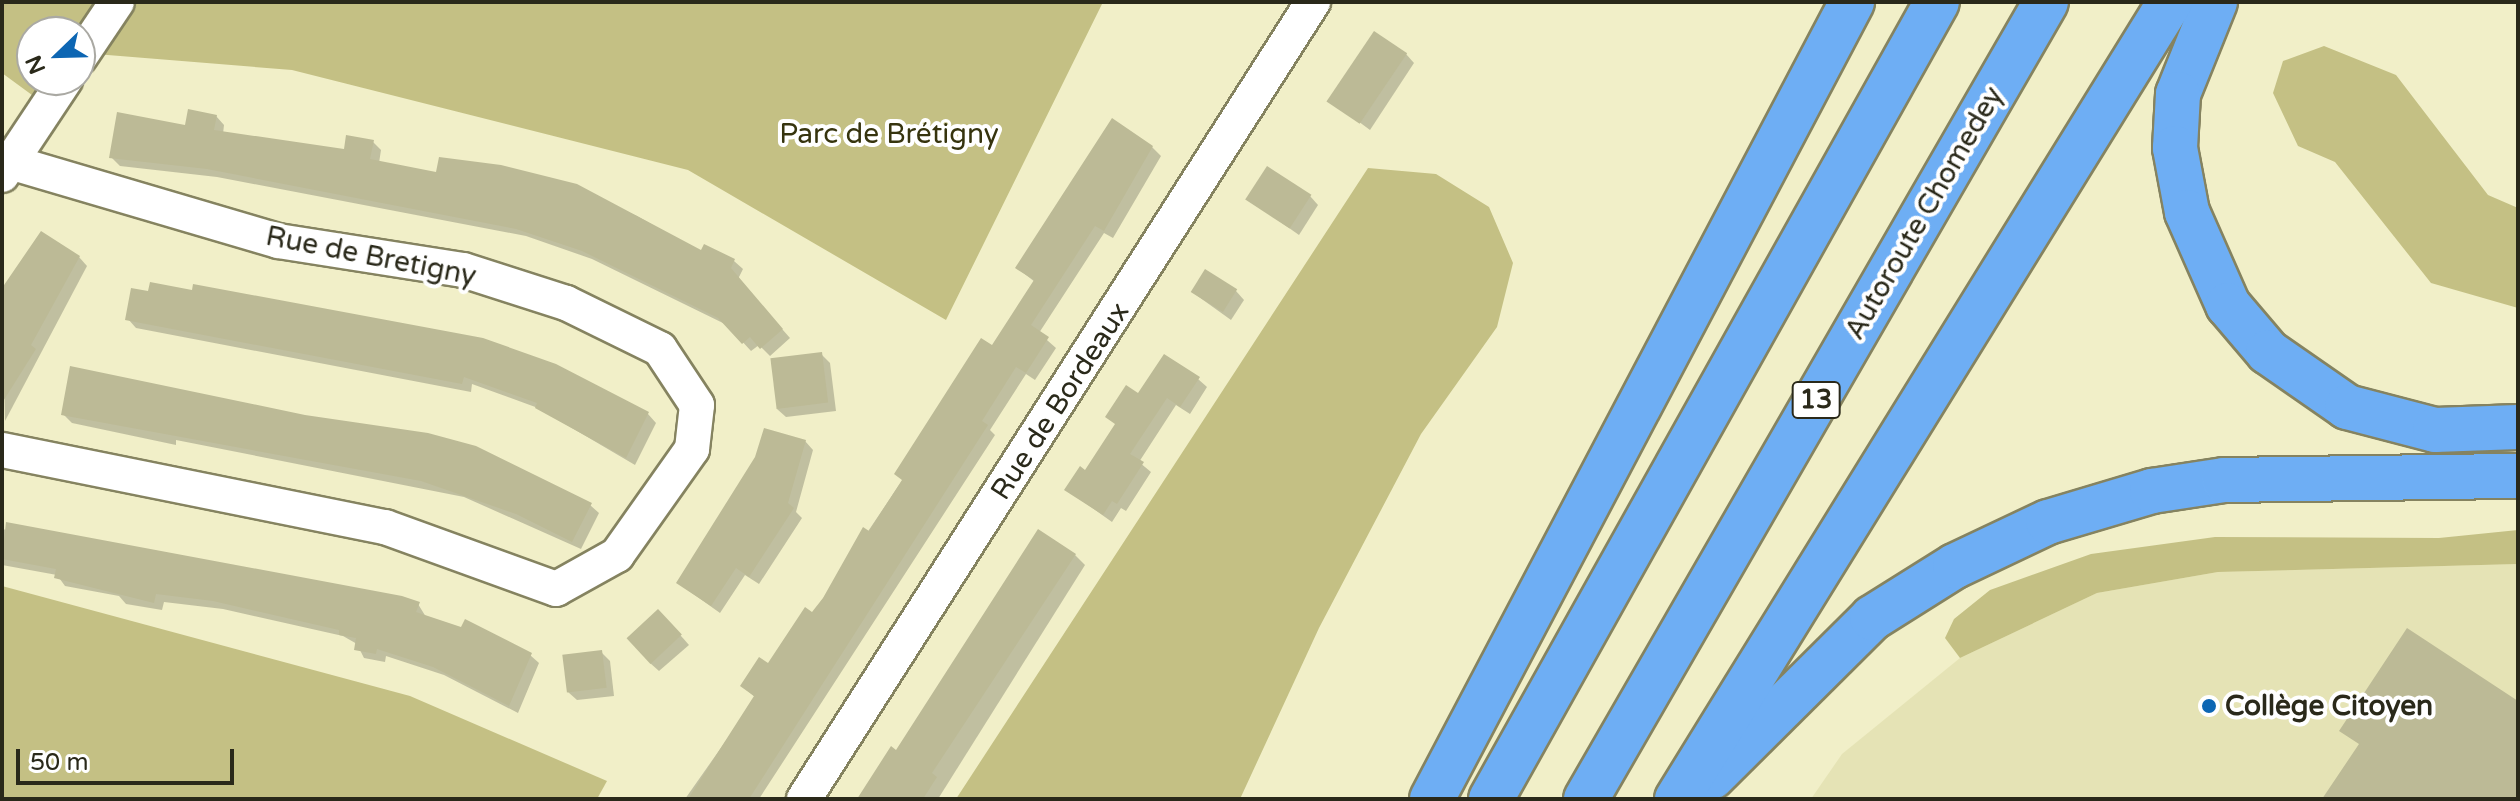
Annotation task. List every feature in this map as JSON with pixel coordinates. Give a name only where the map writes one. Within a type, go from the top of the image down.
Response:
[{"type":"highway","points":[[1491,799],[1937,2]]},
{"type":"highway","name":"Autoroute Chomedey","points":[[1586,799],[2046,2]]},
{"type":"highway","points":[[1677,799],[2170,2]]},
{"type":"highway","points":[[2215,2],[2178,94],[2175,148],[2187,212],[2228,305],[2268,352],[2347,407],[2435,430],[2518,427]]},
{"type":"highway","points":[[1432,799],[1846,10]]},
{"type":"highway","points":[[1691,799],[1872,618],[1955,566],[2048,522],[2152,491],[2224,480],[2518,476]]},
{"type":"street","points":[[96,33],[117,2]]},
{"type":"street","name":"Rue de Bordeaux","points":[[804,799],[1313,2]]},
{"type":"street","name":"Rue de Bretigny","points":[[2,450],[385,527],[556,589],[617,555],[692,449],[697,405],[660,349],[566,303],[463,270],[278,241],[6,168],[54,96]]},
{"type":"shaded area","name":"Collège Citoyen","points":[[2518,564],[2518,799],[1811,799],[1842,754],[1960,658],[2097,593],[2218,572]]},
{"type":"green space","name":"Parc de Brétigny","points":[[2,2],[1103,2],[946,320],[688,170],[292,70],[96,54],[96,16],[16,16],[16,83],[2,73]]},
{"type":"green space","points":[[2324,46],[2396,75],[2488,195],[2518,208],[2518,308],[2431,283],[2335,162],[2298,146],[2273,93],[2283,61]]},
{"type":"green space","name":"Parc de Brétigny","points":[[33,96],[54,96],[47,106]]},
{"type":"green space","points":[[1368,168],[1436,174],[1489,207],[1513,263],[1497,327],[1421,434],[1319,628],[1240,799],[956,799]]},
{"type":"green space","points":[[2518,530],[2518,564],[2218,572],[2097,593],[1960,658],[1945,638],[1954,619],[1990,590],[2091,554],[2215,537],[2439,538]]},
{"type":"green space","points":[[2,586],[410,696],[607,781],[597,799],[2,799]]},
{"type":"building","points":[[1374,31],[1407,53],[1360,124],[1326,101]]},
{"type":"building","points":[[188,109],[217,115],[214,130],[344,149],[346,135],[374,140],[370,159],[436,172],[439,157],[501,165],[577,184],[701,250],[704,244],[735,259],[731,268],[783,329],[760,349],[750,337],[742,344],[718,318],[582,251],[516,229],[207,169],[109,158],[117,112],[185,125]]},
{"type":"building","points":[[1112,118],[1153,146],[1104,231],[1095,226],[1031,325],[1049,337],[1026,373],[1016,367],[982,421],[988,425],[749,799],[688,799],[754,696],[740,686],[759,657],[768,663],[805,607],[812,612],[823,598],[863,527],[869,531],[902,480],[894,474],[981,338],[992,345],[1034,280],[1015,268]]},
{"type":"building","points":[[1267,166],[1311,195],[1290,228],[1245,200]]},
{"type":"building","points":[[41,231],[80,256],[31,345],[36,349],[2,403],[2,288]]},
{"type":"building","points":[[1205,269],[1237,289],[1223,312],[1191,292]]},
{"type":"building","points":[[150,282],[192,290],[193,284],[483,338],[556,364],[649,412],[626,458],[535,408],[537,403],[464,377],[462,384],[125,320],[131,288],[148,291]]},
{"type":"building","points":[[822,352],[828,403],[777,409],[770,358]]},
{"type":"building","points":[[1164,354],[1200,377],[1180,407],[1167,398],[1130,454],[1144,462],[1117,504],[1112,501],[1103,515],[1064,490],[1080,466],[1085,470],[1115,424],[1105,417],[1126,385],[1138,393]]},
{"type":"building","points":[[70,366],[305,415],[428,433],[476,446],[592,503],[572,542],[516,514],[421,481],[61,415]]},
{"type":"building","points":[[764,428],[806,440],[788,503],[794,508],[749,577],[736,568],[711,606],[676,583],[755,457]]},
{"type":"building","points":[[6,522],[402,596],[420,602],[416,612],[461,627],[465,619],[532,653],[509,706],[433,667],[377,649],[376,654],[354,650],[356,638],[339,635],[339,630],[213,601],[156,594],[154,603],[54,578],[56,569],[2,559]]},
{"type":"building","points":[[1038,529],[1076,554],[932,773],[937,777],[923,799],[857,799],[891,746],[896,750]]},
{"type":"building","points":[[658,609],[682,635],[650,664],[627,638]]},
{"type":"building","name":"Collège Citoyen","points":[[2407,628],[2518,701],[2518,799],[2322,799],[2359,744],[2339,731]]},
{"type":"building","points":[[602,650],[607,688],[567,693],[562,655]]},
{"type":"place","name":"Collège Citoyen","points":[[2209,706]]}]
